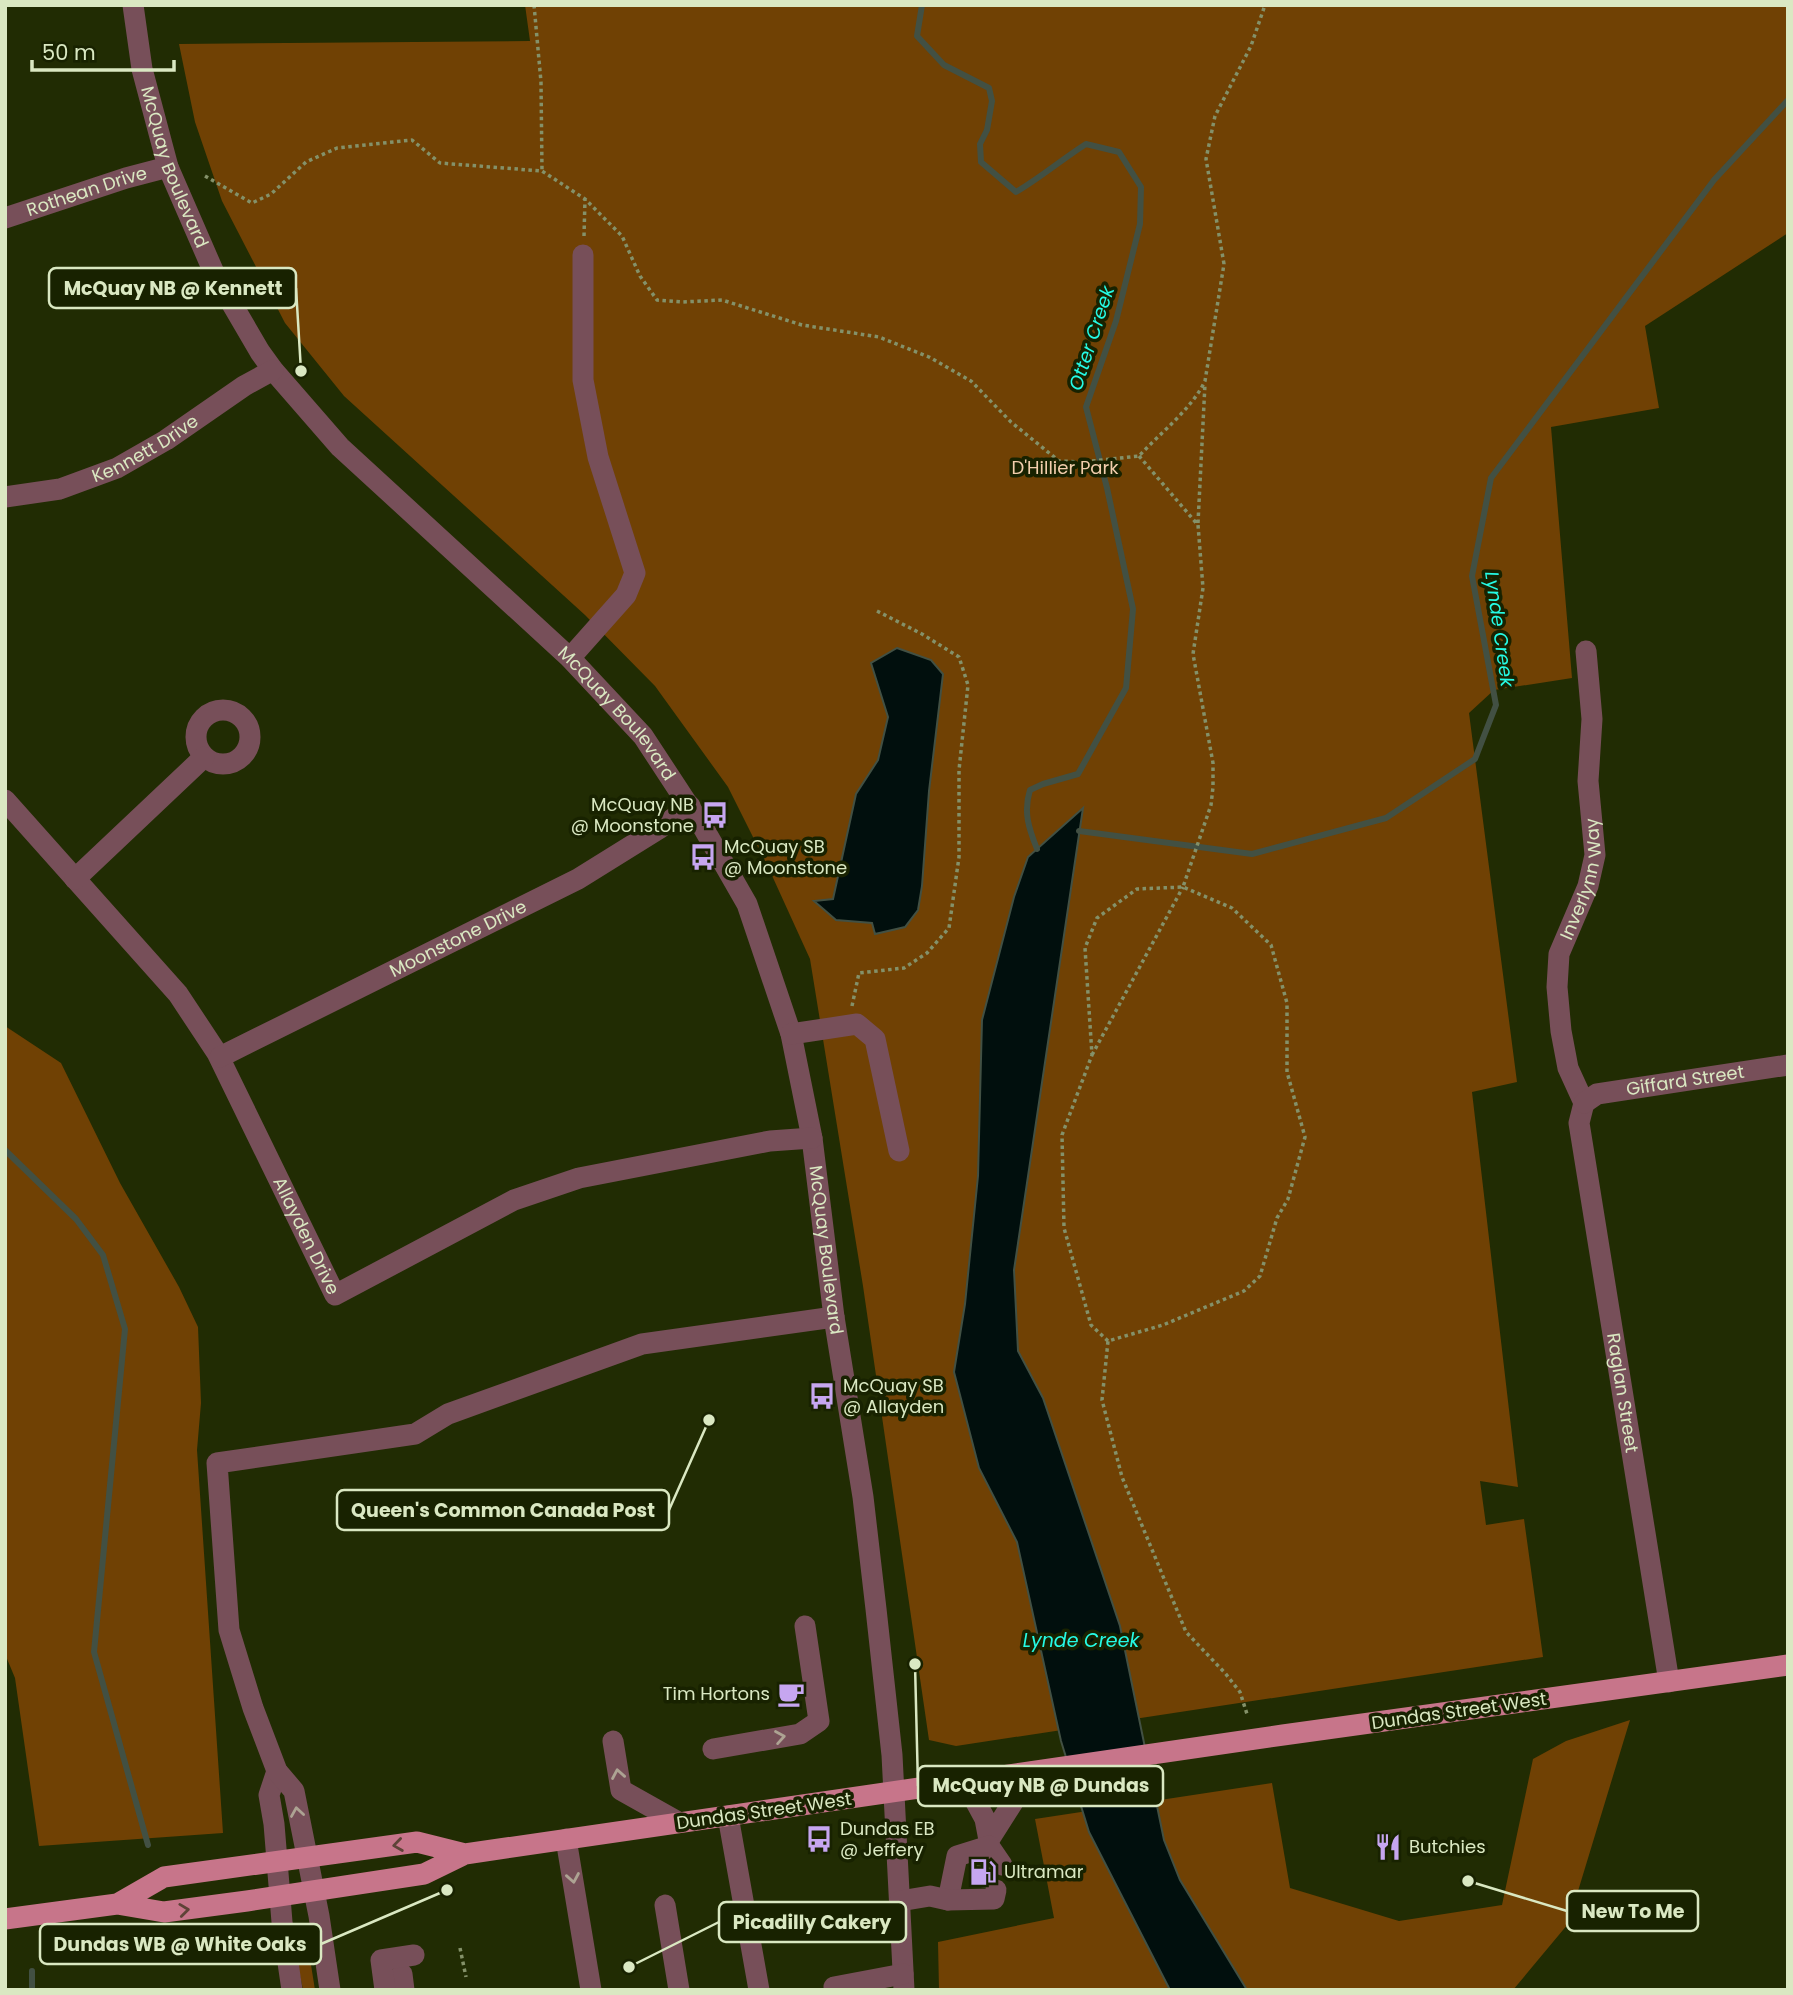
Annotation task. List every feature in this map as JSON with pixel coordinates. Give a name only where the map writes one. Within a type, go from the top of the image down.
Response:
[{"type":"main road","name":"Dundas Street West","points":[[5,1919],[117,1904],[164,1912],[280,1897],[424,1874],[465,1854],[1788,1665]]},
{"type":"main road","name":"Dundas Street West","points":[[117,1904],[164,1877],[417,1842],[465,1854]]},
{"type":"street","name":"McQuay Boulevard","points":[[133,5],[142,69],[168,167],[215,275],[273,370],[340,447],[570,658],[643,736],[690,806],[747,904],[792,1034],[812,1138],[834,1317],[863,1497],[892,1755],[904,1982]]},
{"type":"street","name":"Rothean Drive","points":[[5,218],[168,167]]},
{"type":"street","points":[[570,658],[626,595],[635,573],[598,457],[583,380],[583,256]]},
{"type":"street","name":"Kennett Drive","points":[[5,497],[60,489],[117,468],[166,440],[244,386],[273,370]]},
{"type":"street","name":"Inverlynn Way","points":[[1584,1103],[1568,1068],[1561,1031],[1558,987],[1559,954],[1588,886],[1595,855],[1588,781],[1592,719],[1586,651]]},
{"type":"street","points":[[75,879],[204,757]]},
{"type":"street","name":"Allayden Drive","points":[[5,800],[178,995],[220,1057],[335,1295],[514,1200],[579,1178],[770,1141],[812,1138]]},
{"type":"street","name":"Moonstone Drive","points":[[220,1057],[578,879],[690,806]]},
{"type":"street","points":[[792,1034],[857,1024],[875,1039],[899,1151]]},
{"type":"street","name":"Giffard Street","points":[[1584,1103],[1597,1094],[1788,1065]]},
{"type":"street","name":"Raglan Street","points":[[1584,1103],[1579,1123],[1669,1682]]},
{"type":"street","points":[[330,1990],[294,1791],[277,1771],[253,1708],[229,1630],[217,1463],[415,1434],[448,1414],[642,1344],[834,1317]]},
{"type":"street","points":[[713,1749],[800,1734],[819,1721],[805,1626]]},
{"type":"street","points":[[613,1741],[621,1790],[678,1822]]},
{"type":"street","points":[[277,1771],[269,1796],[292,1990]]},
{"type":"street","points":[[991,1853],[1032,1772]]},
{"type":"street","points":[[965,1782],[985,1819],[991,1853]]},
{"type":"street","points":[[728,1816],[759,1990]]},
{"type":"street","points":[[566,1839],[591,1990]]},
{"type":"street","points":[[948,1900],[957,1856],[991,1853]]},
{"type":"street","points":[[900,1901],[930,1896],[948,1900],[984,1892]]},
{"type":"street","points":[[665,1905],[679,1990]]},
{"type":"street","points":[[384,1990],[380,1960],[414,1955]]},
{"type":"street","points":[[829,1989],[904,1982]]},
{"type":"path","points":[[534,5],[541,82],[542,171]]},
{"type":"path","points":[[1108,1341],[1091,1325],[1064,1227],[1062,1135],[1092,1055],[1182,887],[1211,805],[1213,764],[1194,654],[1203,589],[1198,525],[1205,381],[1224,264],[1206,159],[1215,116],[1251,47],[1265,5]]},
{"type":"path","points":[[205,176],[252,203],[271,194],[306,162],[337,148],[412,140],[440,163],[542,171],[585,199],[622,236],[640,276],[657,300],[722,300],[802,325],[879,337],[929,357],[971,381],[1012,422],[1059,461],[1084,463],[1139,456],[1196,398],[1205,381]]},
{"type":"path","points":[[583,256],[585,199]]},
{"type":"path","points":[[1139,456],[1198,525]]},
{"type":"path","points":[[849,1026],[859,973],[904,968],[927,953],[949,928],[959,857],[959,770],[968,685],[959,657],[877,611]]},
{"type":"path","points":[[1092,1055],[1085,948],[1097,918],[1138,889],[1182,887],[1232,908],[1271,945],[1287,1003],[1287,1072],[1305,1137],[1288,1199],[1277,1218],[1260,1276],[1244,1291],[1163,1325],[1108,1341]]},
{"type":"path","points":[[1108,1341],[1102,1400],[1122,1477],[1186,1632],[1240,1692],[1247,1714]]},
{"type":"path","points":[[460,1948],[466,1977]]},
{"type":"green space","name":"D'Hillier Park","points":[[525,5],[1788,5],[1788,233],[1645,326],[1659,408],[1551,427],[1572,678],[1494,690],[1469,713],[1517,1082],[1472,1092],[1518,1487],[1480,1481],[1486,1525],[1524,1519],[1543,1657],[956,1746],[929,1740],[863,1286],[810,959],[728,787],[655,686],[585,615],[344,396],[285,323],[222,201],[195,122],[179,44],[530,41]]},
{"type":"green space","points":[[5,1026],[61,1063],[120,1183],[179,1287],[198,1327],[201,1403],[197,1450],[223,1833],[39,1846],[15,1678],[5,1654]]},
{"type":"green space","points":[[1630,1720],[1568,1924],[1513,1990],[939,1990],[938,1942],[1054,1918],[1035,1819],[1272,1783],[1290,1888],[1399,1921],[1502,1905],[1533,1759],[1566,1741]]},
{"type":"green space","points":[[298,1924],[305,1927],[315,1990],[303,1990],[295,1947]]},
{"type":"water","points":[[897,648],[931,660],[943,674],[918,910],[905,927],[875,934],[872,923],[836,920],[814,901],[833,899],[856,794],[878,760],[888,717],[871,663]]},
{"type":"water","name":"Lynde Creek","points":[[1083,808],[1014,1270],[1018,1351],[1043,1398],[1120,1626],[1164,1840],[1180,1880],[1247,1990],[1170,1990],[1089,1832],[1061,1741],[1017,1542],[979,1468],[954,1372],[965,1304],[978,1176],[982,1020],[1014,897],[1028,857]]},
{"type":"waterway","name":"Otter Creek","points":[[922,5],[917,36],[944,65],[989,88],[992,101],[987,130],[980,144],[981,162],[1016,192],[1086,144],[1119,152],[1141,187],[1140,224],[1116,321],[1086,407],[1133,609],[1126,688],[1078,774],[1030,790],[1028,820],[1037,849]]},
{"type":"waterway","name":"Lynde Creek","points":[[1079,831],[1252,854],[1386,818],[1475,759],[1496,705],[1472,576],[1491,478],[1714,180],[1788,100]]},
{"type":"waterway","points":[[5,1150],[76,1219],[103,1255],[125,1329],[94,1652],[148,1845]]},
{"type":"waterway","points":[[32,1971],[32,1990]]},
{"type":"tunnel","points":[[980,1887],[985,1862]]},
{"type":"place","name":"McQuay NB @ Kennett","points":[[301,371]]},
{"type":"place","name":"McQuay NB @ Moonstone","points":[[715,815]]},
{"type":"place","name":"McQuay SB @ Moonstone","points":[[703,857]]},
{"type":"place","name":"McQuay SB @ Allayden","points":[[822,1396]]},
{"type":"place","name":"Queen's Common Canada Post","points":[[709,1420]]},
{"type":"place","name":"McQuay NB @ Dundas","points":[[915,1664]]},
{"type":"place","name":"Tim Hortons","points":[[791,1694]]},
{"type":"place","name":"Dundas EB @ Jeffery","points":[[819,1839]]},
{"type":"place","name":"Butchies","points":[[1388,1847]]},
{"type":"place","name":"Ultramar","points":[[983,1872]]},
{"type":"place","name":"New To Me","points":[[1468,1881]]},
{"type":"place","name":"Dundas WB @ White Oaks","points":[[447,1890]]},
{"type":"place","name":"Picadilly Cakery","points":[[629,1967]]}]
